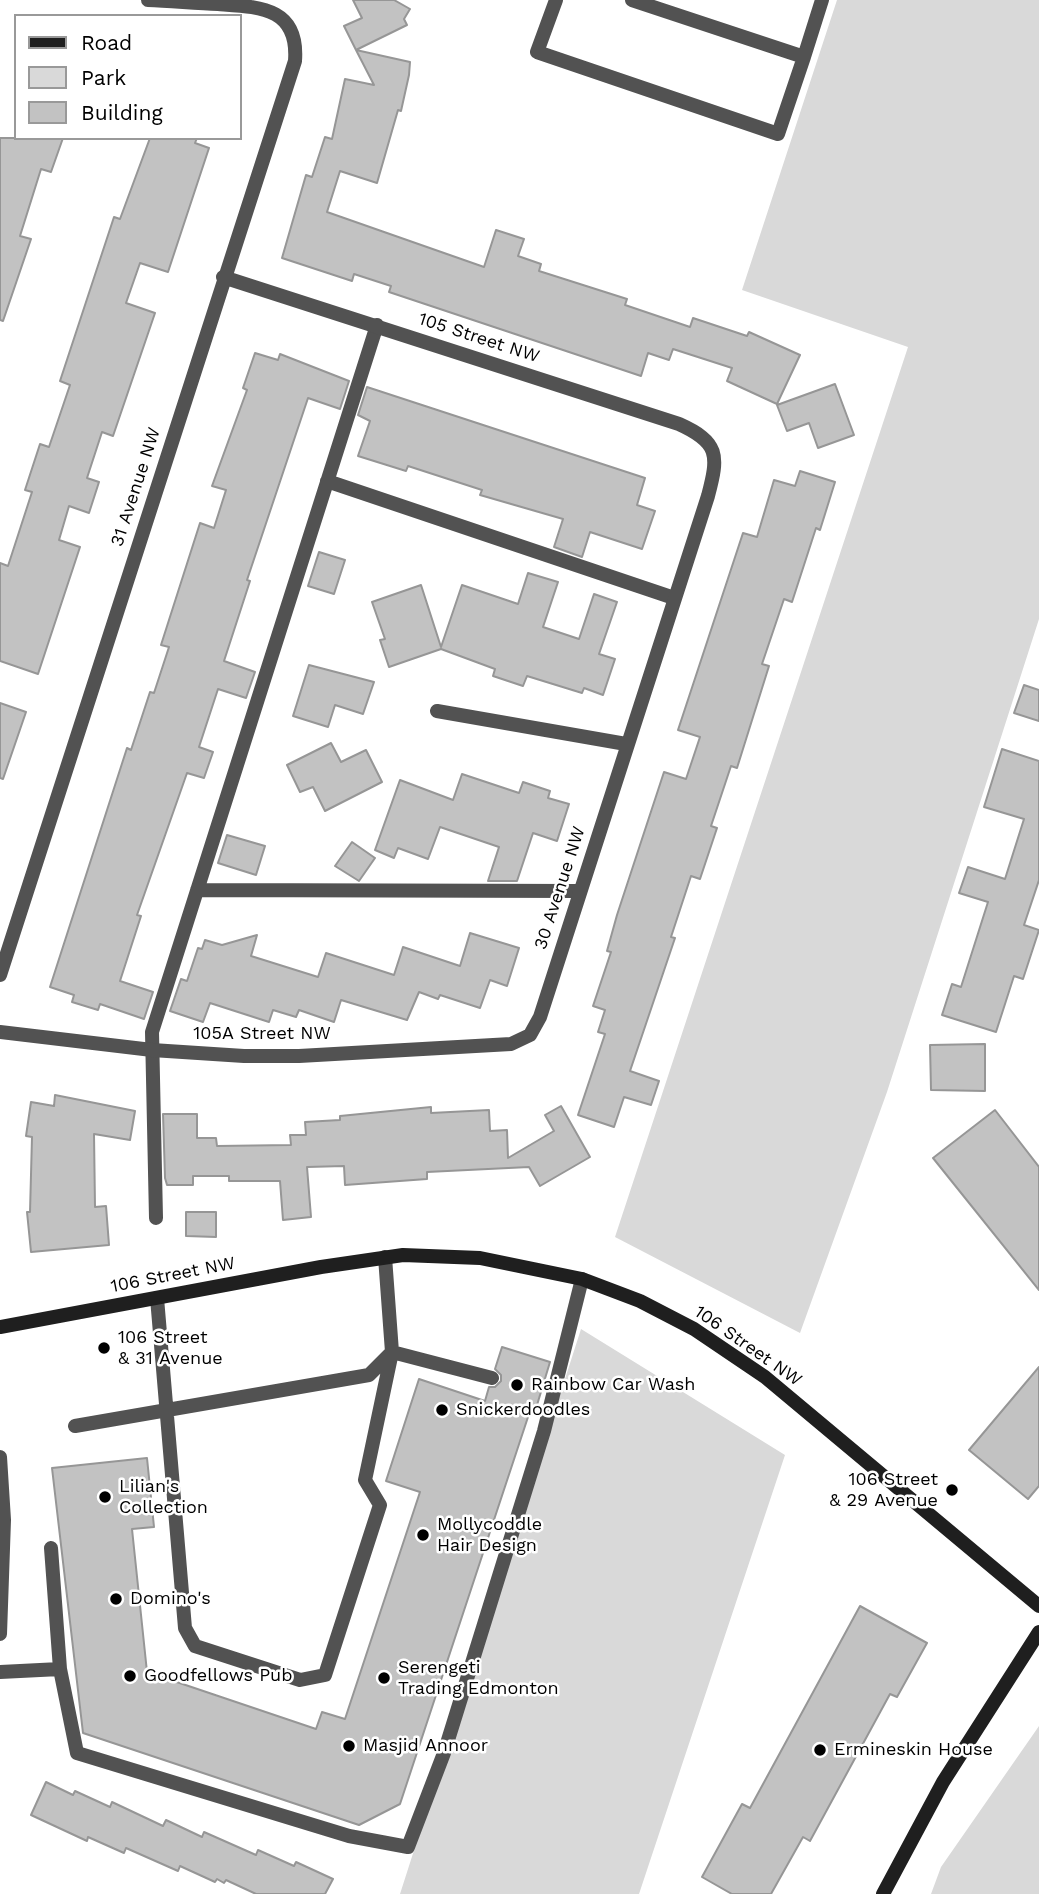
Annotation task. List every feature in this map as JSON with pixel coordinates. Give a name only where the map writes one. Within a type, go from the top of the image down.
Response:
[{"type":"street","name":"31 Avenue NW","points":[[0,975],[223,277],[295,61],[293,36],[278,16],[255,7],[148,0]]},
{"type":"street","points":[[556,0],[537,52],[778,134],[822,0]]},
{"type":"street","points":[[632,0],[804,57]]},
{"type":"street","name":"105 Street NW","points":[[223,277],[679,424],[706,439],[714,449]]},
{"type":"street","points":[[156,1218],[152,1032],[377,325]]},
{"type":"street","name":"30 Avenue NW","points":[[524,1039],[530,1035],[540,1017],[713,480],[714,449]]},
{"type":"street","points":[[327,481],[674,597]]},
{"type":"street","points":[[437,711],[626,744]]},
{"type":"street","points":[[197,890],[579,891]]},
{"type":"street","name":"105A Street NW","points":[[0,1032],[152,1050],[299,1056],[495,1045],[524,1039]]},
{"type":"street","points":[[157,1298],[185,1628],[195,1646],[300,1680],[325,1675],[380,1506],[365,1480],[392,1352],[385,1257]]},
{"type":"street","name":"106 Street NW","points":[[0,1327],[385,1257],[480,1258],[582,1279],[640,1301],[694,1329],[757,1372],[1039,1606]]},
{"type":"street","points":[[51,1548],[60,1669],[77,1753],[349,1836],[408,1847],[444,1753],[544,1431],[547,1394],[582,1279]]},
{"type":"street","points":[[392,1352],[492,1378]]},
{"type":"street","points":[[75,1426],[369,1375],[392,1352]]},
{"type":"street","points":[[0,1457],[4,1520],[0,1634]]},
{"type":"street","points":[[883,1894],[943,1782],[1039,1632]]},
{"type":"street","points":[[0,1672],[60,1669]]},
{"type":"green space","points":[[837,0],[1039,0],[1039,619],[887,1092],[800,1333],[615,1237],[908,347],[742,290]]},
{"type":"green space","points":[[581,1329],[785,1455],[639,1894],[400,1894]]},
{"type":"green space","points":[[1039,1726],[1039,1894],[931,1894],[941,1867]]},
{"type":"building","points":[[353,0],[394,0],[410,9],[404,19],[407,25],[356,50],[344,26],[362,18]]},
{"type":"building","points":[[356,50],[410,62],[409,75],[401,111],[398,110],[377,183],[340,171],[327,212],[484,267],[496,230],[524,239],[518,256],[541,264],[539,271],[627,299],[625,305],[690,327],[693,318],[747,336],[749,332],[800,355],[777,404],[727,381],[732,368],[673,349],[669,360],[648,353],[641,376],[389,292],[391,286],[354,274],[352,281],[282,258],[306,175],[312,177],[325,137],[332,139],[345,79],[374,85]]},
{"type":"building","points":[[0,138],[62,140],[51,172],[41,169],[20,236],[31,239],[3,321],[0,320]]},
{"type":"building","points":[[149,140],[196,140],[195,143],[209,148],[168,272],[140,263],[126,303],[155,313],[113,436],[102,432],[87,478],[99,482],[89,513],[69,506],[59,540],[80,547],[38,674],[0,661],[0,563],[8,566],[32,492],[25,490],[40,444],[49,447],[70,385],[60,381],[114,217],[120,219]]},
{"type":"building","points":[[255,353],[278,360],[280,354],[349,381],[340,409],[308,398],[247,580],[250,581],[224,661],[255,672],[246,698],[218,689],[199,747],[213,752],[204,778],[187,773],[137,915],[141,916],[120,981],[153,992],[144,1019],[100,1004],[98,1010],[72,1002],[74,995],[50,987],[127,748],[131,750],[150,692],[154,693],[169,647],[161,645],[200,523],[214,528],[226,490],[212,486],[247,390],[243,388]]},
{"type":"building","points":[[835,384],[854,435],[818,448],[809,423],[787,431],[777,405]]},
{"type":"building","points":[[367,387],[645,478],[637,505],[655,511],[642,549],[590,532],[582,557],[554,547],[563,519],[480,495],[482,490],[408,466],[406,471],[358,456],[370,421],[358,415]]},
{"type":"building","points":[[800,471],[835,482],[820,530],[816,528],[792,602],[784,599],[762,664],[769,666],[737,768],[731,766],[711,826],[717,828],[700,879],[691,876],[671,937],[675,938],[630,1071],[659,1081],[651,1105],[624,1097],[614,1127],[578,1115],[605,1034],[598,1032],[605,1010],[593,1006],[611,952],[607,951],[617,915],[664,772],[686,779],[700,737],[678,730],[743,533],[757,537],[774,480],[795,486]]},
{"type":"building","points":[[319,552],[345,560],[334,594],[308,586]]},
{"type":"building","points":[[528,573],[558,582],[543,627],[579,639],[594,594],[617,602],[599,654],[615,659],[603,695],[584,688],[582,693],[527,676],[523,686],[493,676],[495,669],[441,649],[389,667],[380,640],[385,639],[372,602],[421,585],[441,647],[462,585],[518,604]]},
{"type":"building","points":[[309,665],[374,682],[363,714],[335,705],[328,727],[293,716]]},
{"type":"building","points":[[1024,685],[1039,690],[1039,721],[1014,713]]},
{"type":"building","points":[[0,703],[26,712],[3,779],[0,778]]},
{"type":"building","points":[[331,743],[341,762],[366,750],[382,782],[325,811],[313,787],[300,792],[287,765]]},
{"type":"building","points":[[1002,749],[1039,761],[1039,880],[1024,925],[1039,930],[1023,979],[1014,976],[996,1032],[942,1015],[952,984],[961,987],[988,902],[959,893],[968,867],[1005,879],[1024,819],[984,807]]},
{"type":"building","points":[[462,774],[519,793],[523,782],[550,791],[548,798],[569,804],[557,841],[533,833],[517,881],[488,881],[499,847],[440,827],[428,859],[398,848],[394,858],[375,850],[400,780],[453,800]]},
{"type":"building","points":[[227,835],[265,846],[256,875],[218,863]]},
{"type":"building","points":[[352,842],[375,858],[359,881],[335,866]]},
{"type":"building","points":[[470,933],[519,948],[507,986],[490,980],[480,1008],[440,995],[438,999],[419,992],[407,1020],[341,1000],[334,1022],[299,1010],[296,1017],[273,1010],[269,1022],[210,1003],[203,1022],[170,1011],[181,979],[187,981],[198,948],[202,949],[205,940],[222,945],[257,935],[251,956],[318,977],[326,953],[394,975],[403,947],[460,966]]},
{"type":"building","points":[[985,1044],[985,1091],[931,1090],[930,1045]]},
{"type":"building","points":[[55,1095],[135,1111],[130,1140],[94,1134],[95,1207],[106,1206],[109,1245],[31,1252],[27,1212],[30,1212],[32,1137],[26,1136],[31,1102],[54,1106]]},
{"type":"building","points":[[561,1106],[590,1157],[540,1186],[529,1167],[427,1172],[427,1179],[345,1185],[344,1166],[307,1167],[311,1217],[283,1220],[280,1181],[229,1181],[229,1176],[193,1176],[193,1185],[167,1185],[165,1178],[163,1114],[197,1114],[197,1138],[216,1138],[217,1146],[291,1145],[290,1135],[306,1135],[305,1122],[340,1120],[340,1116],[431,1107],[431,1113],[489,1110],[490,1131],[507,1130],[508,1158],[554,1131],[545,1115]]},
{"type":"building","points":[[995,1110],[1039,1167],[1039,1290],[933,1158]]},
{"type":"building","points":[[186,1212],[216,1212],[216,1237],[186,1236]]},
{"type":"building","points":[[502,1347],[550,1362],[534,1415],[529,1414],[400,1804],[359,1825],[83,1733],[52,1468],[147,1458],[154,1527],[132,1529],[147,1672],[316,1729],[322,1712],[345,1719],[420,1492],[386,1481],[419,1379],[485,1401],[489,1387],[495,1387],[501,1381],[501,1375],[495,1369]]},
{"type":"building","points":[[1039,1367],[1039,1486],[1028,1499],[969,1450]]},
{"type":"building","name":"Ermineskin House","points":[[860,1606],[927,1643],[897,1697],[890,1694],[810,1841],[803,1837],[771,1894],[732,1894],[702,1877],[742,1804],[750,1808]]},
{"type":"building","points":[[46,1782],[73,1795],[75,1791],[110,1807],[112,1802],[163,1826],[166,1820],[202,1837],[204,1832],[256,1855],[258,1850],[294,1866],[296,1862],[333,1879],[325,1894],[256,1894],[226,1880],[224,1883],[217,1879],[215,1882],[180,1866],[178,1871],[126,1848],[124,1853],[88,1837],[87,1841],[31,1815]]},
{"type":"place","name":"106 Street & 31 Avenue","points":[[104,1348]]},
{"type":"place","name":"Rainbow Car Wash","points":[[517,1385]]},
{"type":"place","name":"Snickerdoodles","points":[[442,1410]]},
{"type":"place","name":"106 Street & 29 Avenue","points":[[952,1490]]},
{"type":"place","name":"Lilian's Collection","points":[[105,1497]]},
{"type":"place","name":"Mollycoddle Hair Design","points":[[423,1535]]},
{"type":"place","name":"Domino's","points":[[116,1599]]},
{"type":"place","name":"Goodfellows Pub","points":[[130,1676]]},
{"type":"place","name":"Serengeti Trading Edmonton","points":[[384,1678]]},
{"type":"place","name":"Masjid Annoor","points":[[349,1746]]},
{"type":"place","name":"Ermineskin House","points":[[820,1750]]}]
